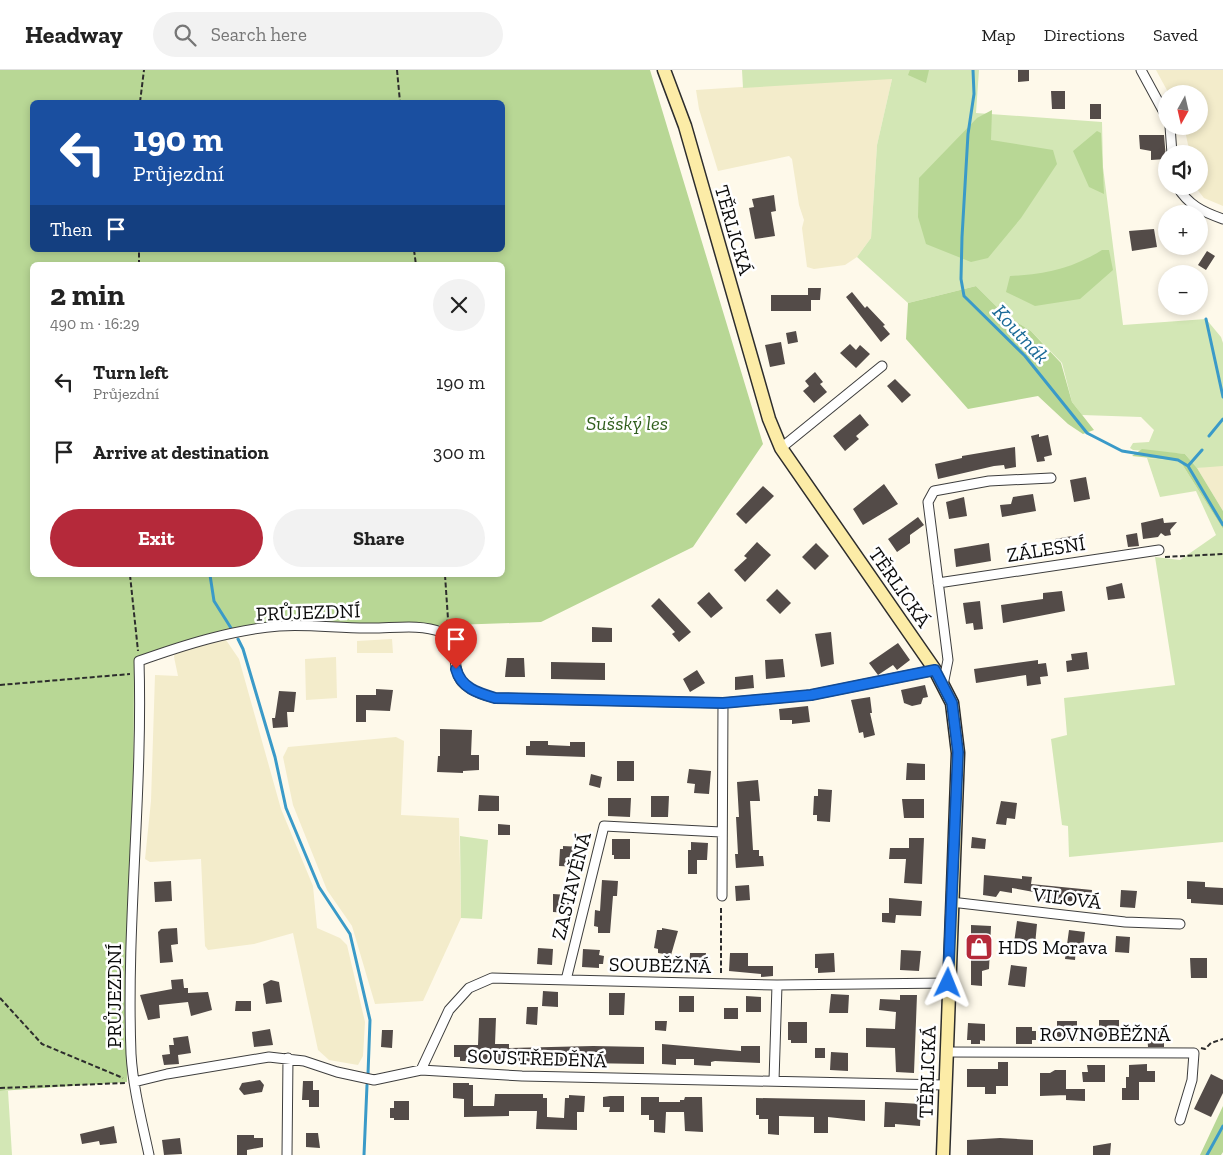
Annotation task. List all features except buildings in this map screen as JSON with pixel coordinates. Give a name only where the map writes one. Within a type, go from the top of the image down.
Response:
[{"type":"main road","name":"TĚRLICKÁ","points":[[664,70],[685,126],[769,419],[781,448],[935,670],[952,703],[958,752],[943,1155]]},
{"type":"street","points":[[1141,70],[1158,101]]},
{"type":"street","points":[[1182,195],[1199,210],[1223,219]]},
{"type":"street","points":[[781,448],[882,366]]},
{"type":"street","points":[[943,685],[948,660],[928,502],[934,491],[989,481],[1052,478]]},
{"type":"street","name":"ZÁLESNÍ","points":[[938,583],[1159,550]]},
{"type":"street","name":"PRŮJEZDNÍ","points":[[149,1155],[134,1082],[129,977],[139,789],[139,661],[226,635],[279,626],[396,627],[433,629],[443,632]]},
{"type":"street","points":[[443,632],[451,640],[456,669],[462,683],[471,689],[495,698],[723,703],[811,695],[935,670]]},
{"type":"street","points":[[722,896],[723,703]]},
{"type":"street","name":"ZASTAVĚNÁ","points":[[566,980],[604,826],[721,832]]},
{"type":"street","name":"VILOVÁ","points":[[951,902],[1125,922],[1180,924]]},
{"type":"street","name":"SOUBĚŽNÁ","points":[[421,1070],[449,1010],[470,988],[492,978],[777,985],[948,983]]},
{"type":"street","points":[[774,1081],[777,985]]},
{"type":"street","name":"ROVNOBĚŽNÁ","points":[[946,1052],[1194,1053],[1192,1080],[1180,1120]]},
{"type":"street","name":"SOUSTŘEDĚNÁ","points":[[134,1082],[269,1057],[288,1058],[374,1080],[421,1070],[522,1076],[946,1085]]},
{"type":"street","points":[[287,1155],[288,1058]]},
{"type":"path","points":[[140,100],[144,70]]},
{"type":"path","points":[[397,70],[400,100]]},
{"type":"path","points":[[1159,550],[1160,558],[1223,554]]},
{"type":"path","points":[[130,577],[139,661]]},
{"type":"path","points":[[443,632],[448,619],[445,577]]},
{"type":"path","points":[[0,685],[139,673]]},
{"type":"path","points":[[721,984],[722,896]]},
{"type":"path","points":[[0,998],[42,1044],[134,1082]]},
{"type":"path","points":[[1194,1053],[1200,1048],[1205,1049],[1211,1043],[1223,1039]]},
{"type":"path","points":[[0,1088],[134,1082]]},
{"type":"shaded area","points":[[1156,70],[1223,70],[1223,206],[1204,198],[1202,195],[1208,195],[1208,145],[1188,145],[1186,135],[1208,135],[1208,85],[1164,85]]},
{"type":"shaded area","points":[[860,79],[892,79],[877,145],[871,238],[857,257],[845,265],[814,269],[807,267],[802,228],[804,220],[799,205],[792,159],[789,156],[718,171],[699,109],[696,90]]},
{"type":"shaded area","points":[[1223,466],[1223,511],[1197,468]]},
{"type":"shaded area","points":[[392,639],[393,653],[357,653],[357,641]]},
{"type":"shaded area","points":[[226,640],[239,659],[281,809],[313,886],[317,928],[340,938],[347,945],[365,1022],[363,1056],[358,1065],[329,1060],[318,1050],[293,933],[254,944],[208,950],[205,946],[201,859],[150,862],[145,859],[151,801],[155,675],[178,676],[174,657],[175,652]]},
{"type":"shaded area","points":[[336,657],[337,698],[306,700],[305,659]]},
{"type":"shaded area","points":[[396,737],[404,741],[401,815],[459,818],[461,918],[423,1001],[375,1004],[352,926],[327,890],[293,805],[283,757],[288,747]]},
{"type":"green space","name":"Sušský les","points":[[0,70],[650,70],[763,444],[693,547],[541,622],[367,628],[279,626],[226,635],[139,661],[134,669],[133,875],[127,1082],[0,1091]]},
{"type":"green space","points":[[742,70],[979,70],[976,113],[1102,122],[1103,167],[1123,325],[1206,319],[1221,337],[1223,343],[1223,466],[1197,468],[1185,454],[1133,450],[1130,448],[1133,443],[1149,442],[1154,430],[1141,417],[1082,415],[1072,402],[1062,363],[1031,331],[1004,314],[976,286],[908,303],[857,257],[871,238],[877,145],[892,79],[743,88]]},
{"type":"green space","points":[[910,70],[929,70],[926,83],[908,75]]},
{"type":"green space","points":[[992,110],[991,140],[1053,150],[1057,164],[1021,218],[988,258],[971,262],[926,244],[918,217],[919,178],[977,118]]},
{"type":"green space","points":[[1097,131],[1101,133],[1104,194],[1089,187],[1073,151]]},
{"type":"green space","points":[[1102,250],[1109,250],[1113,270],[1080,299],[1035,306],[1006,292],[1010,276],[1035,274],[1069,266]]},
{"type":"green space","points":[[976,286],[1004,314],[1031,331],[1061,363],[1072,402],[1094,430],[1083,434],[1068,424],[1038,396],[968,409],[906,339],[908,303]]},
{"type":"green space","points":[[1142,449],[1185,454],[1197,468],[1223,511],[1223,529],[1180,461],[1132,456]]},
{"type":"green space","points":[[1147,458],[1180,461],[1223,529],[1223,842],[1069,857],[1068,826],[1062,825],[1051,739],[1067,735],[1064,698],[1175,685],[1155,557],[1180,560],[1216,535],[1196,491],[1160,497]]},
{"type":"green space","points":[[460,836],[488,840],[482,919],[461,918]]},
{"type":"green space","points":[[0,1091],[8,1091],[12,1155],[0,1155]]},
{"type":"green space","points":[[1223,1106],[1223,1152],[1221,1155],[1200,1155]]},
{"type":"waterway","name":"Koutnák","points":[[973,70],[974,94],[968,134],[962,237],[961,279],[964,296],[1025,356],[1087,433],[1122,451],[1178,460],[1188,466],[1223,525]]},
{"type":"waterway","points":[[1206,319],[1223,397]]},
{"type":"waterway","points":[[1209,436],[1223,419]]},
{"type":"waterway","points":[[1188,466],[1202,450]]},
{"type":"waterway","points":[[210,577],[214,601],[231,628]]},
{"type":"waterway","points":[[238,639],[243,649],[275,757],[286,808],[319,887],[350,934],[370,1020],[368,1074]]},
{"type":"waterway","points":[[364,1155],[367,1085]]},
{"type":"waterway","name":"Koutnák","points":[[1207,1155],[1223,1126]]},
{"type":"place","name":"HDS Morava","points":[[979,947]]},
{"type":"route","points":[[456,669],[462,683],[484,695],[495,698],[723,703],[811,695],[935,670],[952,703],[958,752],[948,983]]}]
